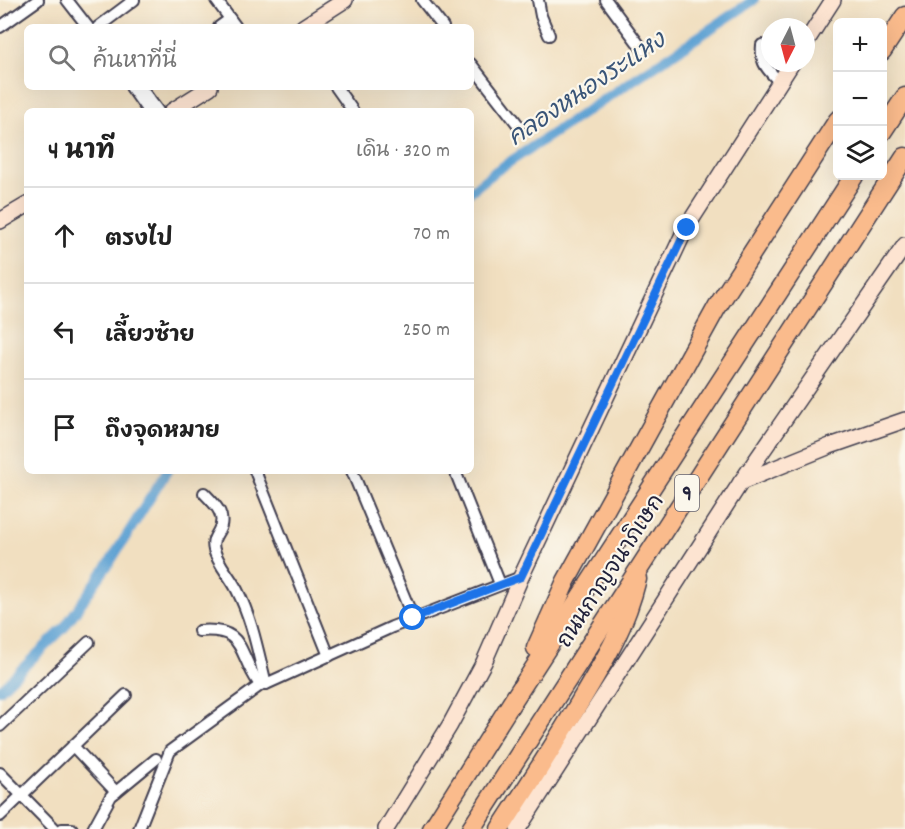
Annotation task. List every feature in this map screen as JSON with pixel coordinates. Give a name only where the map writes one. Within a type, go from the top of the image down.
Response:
[{"type":"highway","points":[[887,43],[905,16]]},
{"type":"highway","points":[[886,126],[905,97]]},
{"type":"highway","points":[[514,699],[566,580],[717,307],[833,126]]},
{"type":"highway","name":"ถนนกาญจนาภิเษก","points":[[471,829],[905,157]]},
{"type":"highway","name":"ถนนกาญจนาภิเษก","points":[[432,829],[851,180]]},
{"type":"highway","points":[[500,829],[564,729],[614,644],[630,606],[640,566]]},
{"type":"main road","points":[[308,24],[345,0]]},
{"type":"main road","points":[[815,28],[833,0]]},
{"type":"main road","points":[[386,829],[463,702],[484,662],[521,577],[687,228],[787,72]]},
{"type":"main road","points":[[177,108],[205,90]]},
{"type":"main road","points":[[0,221],[24,207]]},
{"type":"main road","points":[[518,829],[741,482],[903,253]]},
{"type":"main road","points":[[741,482],[830,446],[905,420]]},
{"type":"street","points":[[0,27],[38,0]]},
{"type":"street","points":[[68,0],[86,24]]},
{"type":"street","points":[[102,24],[134,0]]},
{"type":"street","points":[[216,0],[233,23]]},
{"type":"street","points":[[422,0],[441,24]]},
{"type":"street","points":[[538,0],[541,16],[549,35]]},
{"type":"street","points":[[606,0],[643,50]]},
{"type":"street","points":[[474,67],[519,126]]},
{"type":"street","points":[[770,72],[780,83]]},
{"type":"street","points":[[136,90],[145,108]]},
{"type":"street","points":[[137,90],[155,108]]},
{"type":"street","points":[[338,90],[351,108]]},
{"type":"street","points":[[256,474],[329,656]]},
{"type":"street","points":[[353,474],[413,618]]},
{"type":"street","points":[[456,474],[500,584]]},
{"type":"street","points":[[204,493],[220,512],[222,526],[213,540],[213,546],[249,616],[264,684]]},
{"type":"street","points":[[139,829],[170,751],[264,684],[413,618],[521,577]]},
{"type":"street","points":[[199,631],[216,629],[227,632],[234,638],[254,675],[264,684]]},
{"type":"street","points":[[0,726],[89,642]]},
{"type":"street","points":[[0,816],[126,695]]},
{"type":"street","points":[[73,746],[116,792]]},
{"type":"street","points":[[93,829],[111,796],[156,759]]},
{"type":"street","points":[[0,773],[55,829]]},
{"type":"street","points":[[62,829],[72,829]]},
{"type":"waterway","name":"คลองหนองระแหง","points":[[474,189],[496,171],[754,0]]},
{"type":"waterway","name":"คลองหนองระแหง","points":[[0,690],[64,628],[110,562],[165,474]]},
{"type":"route","points":[[413,618],[521,577],[687,228]]}]
